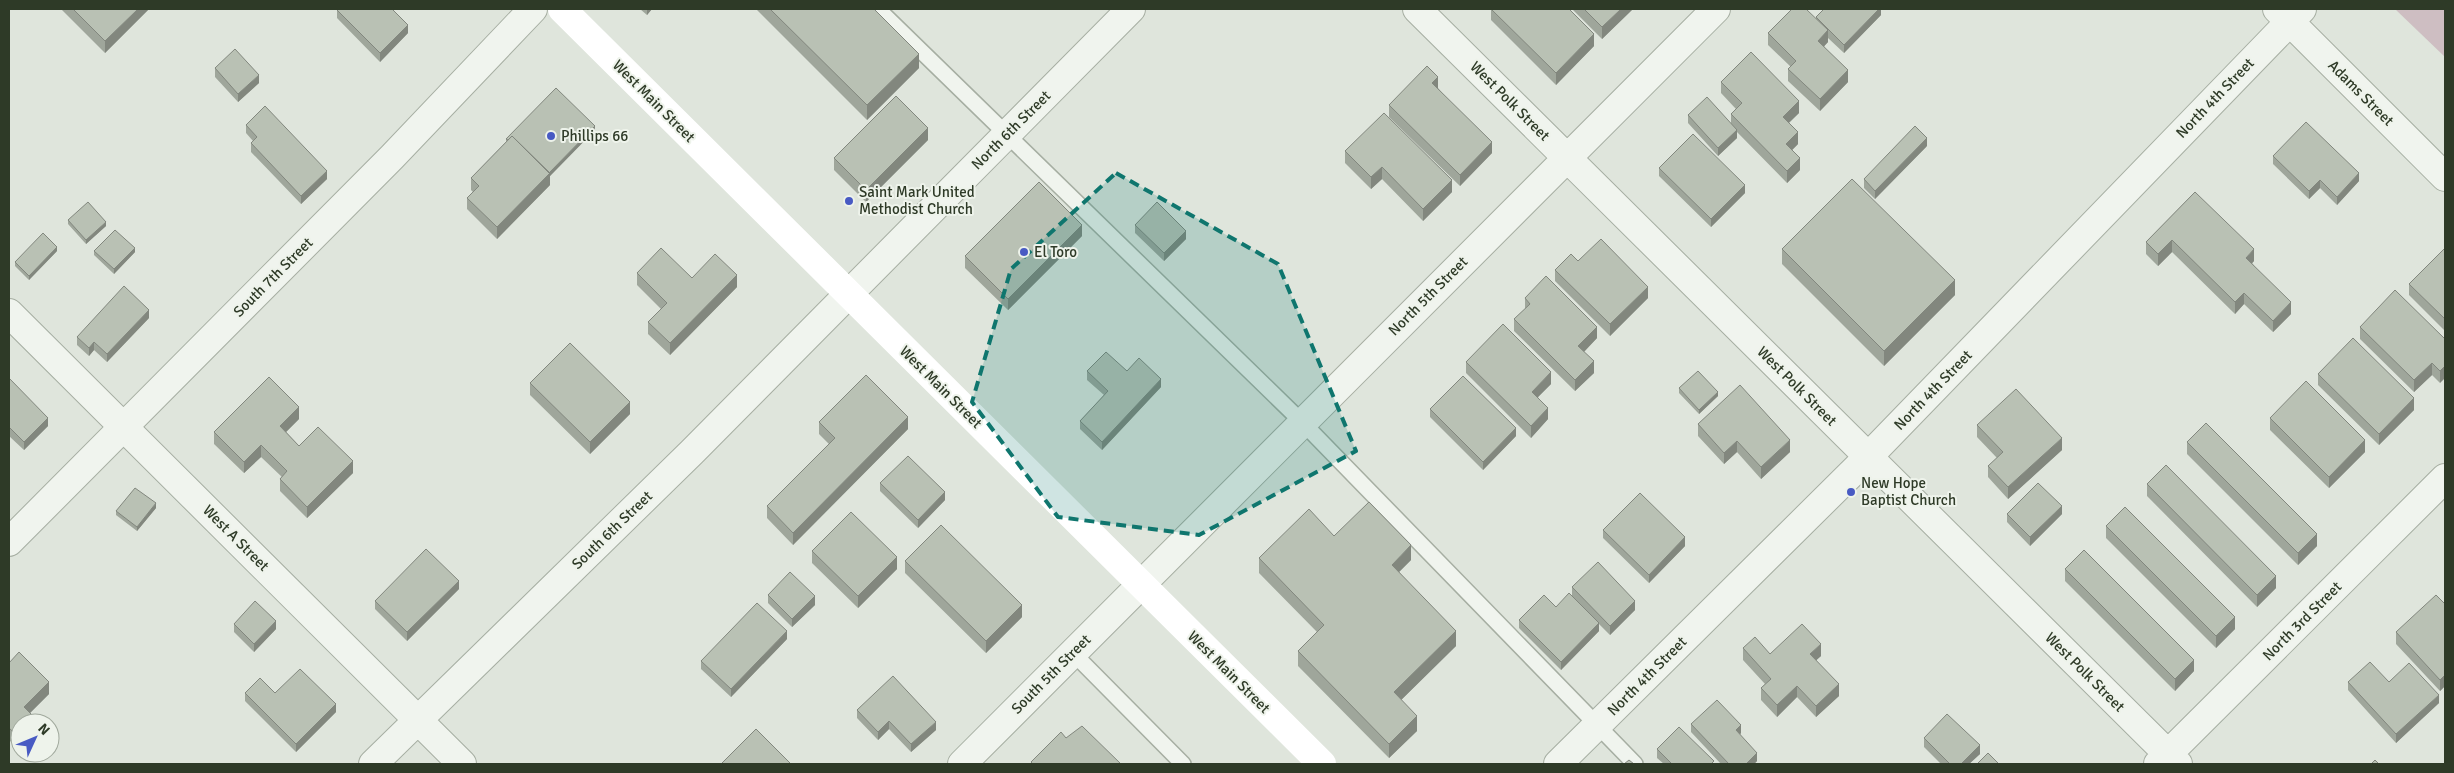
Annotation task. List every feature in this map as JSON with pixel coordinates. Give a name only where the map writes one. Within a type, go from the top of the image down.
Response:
[{"type":"main road","name":"West Main Street","points":[[562,9],[1140,585],[1310,760]]},
{"type":"street","name":"South 7th Street","points":[[9,542],[392,157],[533,9]]},
{"type":"street","name":"North 6th Street","points":[[848,294],[1131,9]]},
{"type":"street","name":"West Polk Street","points":[[1416,9],[1868,457],[2168,761]]},
{"type":"street","name":"North 5th Street","points":[[1140,585],[1716,9]]},
{"type":"street","name":"Adams Street","points":[[2289,13],[2445,177]]},
{"type":"street","name":"North 4th Street","points":[[1558,764],[1868,457],[2289,13]]},
{"type":"street","name":"South 6th Street","points":[[373,764],[692,452],[848,294]]},
{"type":"street","name":"West A Street","points":[[9,313],[462,764]]},
{"type":"street","name":"North 3rd Street","points":[[2168,761],[2445,478]]},
{"type":"street","name":"South 5th Street","points":[[963,764],[1140,585]]},
{"type":"lane","points":[[878,9],[1302,422],[1635,764]]},
{"type":"lane","points":[[1072,652],[1183,764]]},
{"type":"highlighted area","points":[[1116,173],[1278,264],[1356,451],[1199,535],[1058,517],[972,402],[1011,269]]},
{"type":"shaded area","points":[[2395,9],[2445,9],[2445,57]]},
{"type":"building","points":[[73,9],[138,9],[105,41]]},
{"type":"building","points":[[392,9],[408,25],[380,53],[337,10]]},
{"type":"building","points":[[770,9],[874,9],[919,54],[867,105]]},
{"type":"building","points":[[1491,9],[1569,9],[1594,34],[1556,73]]},
{"type":"building","points":[[1584,9],[1621,9],[1602,27]]},
{"type":"building","points":[[1792,9],[1806,9],[1828,30],[1818,41],[1848,70],[1820,99],[1788,69],[1796,61],[1768,33]]},
{"type":"building","points":[[1824,9],[1879,9],[1844,45],[1816,17]]},
{"type":"building","points":[[235,49],[259,75],[238,94],[215,68]]},
{"type":"building","points":[[1751,52],[1799,101],[1783,117],[1798,132],[1786,144],[1800,158],[1787,171],[1731,114],[1742,103],[1721,82]]},
{"type":"building","points":[[1427,66],[1438,77],[1432,83],[1492,142],[1460,175],[1389,105]]},
{"type":"building","name":"Phillips 66","points":[[556,88],[595,126],[549,173],[512,136],[508,140],[506,139]]},
{"type":"building","points":[[896,96],[928,128],[866,190],[834,158]]},
{"type":"building","points":[[1707,97],[1737,130],[1718,148],[1688,115]]},
{"type":"building","points":[[265,106],[327,171],[301,196],[251,143],[257,137],[246,125]]},
{"type":"building","points":[[1384,113],[1452,180],[1423,209],[1382,167],[1371,177],[1345,151]]},
{"type":"building","points":[[2306,122],[2359,173],[2337,197],[2320,180],[2309,191],[2273,156]]},
{"type":"building","points":[[1915,126],[1927,138],[1875,191],[1864,179]]},
{"type":"building","points":[[1693,134],[1745,185],[1711,219],[1659,168]]},
{"type":"building","points":[[512,136],[550,173],[497,227],[467,198],[479,186],[471,178]]},
{"type":"building","points":[[1852,179],[1955,280],[1884,351],[1782,249]]},
{"type":"building","name":"El Toro","points":[[1039,182],[1082,225],[1008,299],[965,256]]},
{"type":"building","points":[[2195,192],[2254,249],[2246,258],[2291,302],[2273,321],[2244,293],[2235,302],[2172,240],[2158,254],[2146,242]]},
{"type":"building","points":[[88,202],[106,222],[86,240],[68,220]]},
{"type":"building","points":[[1157,202],[1186,231],[1164,253],[1135,225]]},
{"type":"building","points":[[115,230],[135,248],[114,269],[94,251]]},
{"type":"building","points":[[43,233],[57,247],[29,276],[15,262]]},
{"type":"building","points":[[1601,239],[1648,287],[1610,324],[1555,270],[1571,254],[1578,261]]},
{"type":"building","points":[[661,248],[692,278],[715,254],[737,275],[670,343],[648,322],[667,303],[637,273]]},
{"type":"building","points":[[2445,248],[2445,319],[2409,284]]},
{"type":"building","points":[[1546,276],[1597,327],[1578,346],[1594,361],[1575,380],[1514,319],[1530,304],[1525,298]]},
{"type":"building","points":[[124,286],[149,310],[107,354],[94,342],[89,348],[77,337]]},
{"type":"building","points":[[2395,290],[2445,339],[2445,366],[2440,371],[2432,363],[2414,380],[2360,327]]},
{"type":"building","points":[[1503,324],[1551,372],[1532,392],[1548,408],[1531,426],[1466,362]]},
{"type":"building","points":[[2353,338],[2414,398],[2379,434],[2318,374]]},
{"type":"building","points":[[570,343],[630,402],[590,442],[530,383]]},
{"type":"building","points":[[1106,352],[1127,371],[1139,358],[1161,379],[1102,442],[1080,421],[1108,391],[1087,371]]},
{"type":"building","points":[[1698,371],[1718,392],[1699,410],[1679,388]]},
{"type":"building","points":[[866,375],[908,417],[793,533],[767,506],[835,438],[819,422]]},
{"type":"building","points":[[1463,376],[1516,428],[1483,462],[1430,409]]},
{"type":"building","points":[[269,377],[299,407],[280,426],[299,446],[318,427],[353,461],[307,507],[280,479],[287,471],[261,445],[244,462],[214,432]]},
{"type":"building","points":[[9,378],[48,418],[24,442],[9,427]]},
{"type":"building","points":[[2306,381],[2365,440],[2329,477],[2270,418]]},
{"type":"building","points":[[1740,385],[1790,440],[1761,467],[1737,441],[1724,453],[1698,424]]},
{"type":"building","points":[[2016,389],[2062,438],[2008,487],[1988,466],[2003,452],[1977,425]]},
{"type":"building","points":[[2206,423],[2317,534],[2298,553],[2187,442]]},
{"type":"building","points":[[908,456],[945,492],[918,520],[880,483]]},
{"type":"building","points":[[2166,465],[2276,576],[2257,595],[2147,484]]},
{"type":"building","points":[[2038,483],[2062,506],[2030,537],[2007,514]]},
{"type":"building","points":[[135,488],[156,503],[137,527],[116,511]]},
{"type":"building","points":[[1640,493],[1685,537],[1649,575],[1603,530]]},
{"type":"building","points":[[1369,502],[1411,545],[1392,565],[1456,631],[1394,692],[1417,716],[1389,744],[1298,651],[1324,625],[1259,558],[1309,509],[1334,536]]},
{"type":"building","points":[[2125,507],[2235,617],[2216,636],[2106,526]]},
{"type":"building","points":[[851,512],[897,557],[858,596],[812,551]]},
{"type":"building","points":[[941,525],[1022,605],[986,641],[905,561]]},
{"type":"building","points":[[426,549],[459,581],[407,632],[375,601]]},
{"type":"building","points":[[2084,550],[2194,660],[2175,679],[2065,569]]},
{"type":"building","points":[[1598,562],[1635,601],[1610,626],[1572,587]]},
{"type":"building","points":[[790,572],[815,596],[792,619],[768,595]]},
{"type":"building","points":[[1569,593],[1599,623],[1561,662],[1519,620],[1544,595],[1556,607]]},
{"type":"building","points":[[2436,595],[2445,604],[2445,675],[2440,680],[2396,632]]},
{"type":"building","points":[[255,601],[276,621],[254,644],[234,624]]},
{"type":"building","points":[[757,603],[787,631],[731,689],[701,661]]},
{"type":"building","points":[[1802,624],[1821,644],[1810,654],[1839,684],[1816,706],[1797,686],[1777,705],[1761,688],[1771,679],[1743,648],[1755,637],[1770,654]]},
{"type":"building","points":[[19,652],[49,682],[24,707],[30,713],[10,713],[10,729],[9,728],[9,663]]},
{"type":"building","points":[[2370,662],[2389,682],[2409,663],[2439,695],[2396,734],[2348,682]]},
{"type":"building","points":[[300,669],[336,704],[296,744],[245,693],[260,678],[275,693]]},
{"type":"building","points":[[893,676],[936,722],[911,744],[889,721],[878,732],[857,710]]},
{"type":"building","points":[[1717,700],[1741,725],[1736,730],[1757,753],[1746,764],[1729,764],[1691,724]]},
{"type":"building","points":[[1947,714],[1980,745],[1961,764],[1950,764],[1924,738]]},
{"type":"building","points":[[1082,726],[1121,764],[1033,764],[1031,762],[1061,732],[1066,738]]},
{"type":"building","points":[[1679,727],[1714,761],[1711,764],[1672,764],[1657,749]]},
{"type":"building","points":[[756,729],[791,764],[721,764]]},
{"type":"building","points":[[1988,753],[1999,764],[1977,764]]},
{"type":"building","points":[[1629,760],[1634,764],[1624,764]]},
{"type":"building","points":[[2375,760],[2379,764],[2371,764]]},
{"type":"place","name":"Phillips 66","points":[[551,136]]},
{"type":"place","name":"Saint Mark United Methodist Church","points":[[849,201]]},
{"type":"place","name":"El Toro","points":[[1024,252]]},
{"type":"place","name":"New Hope Baptist Church","points":[[1851,492]]}]
